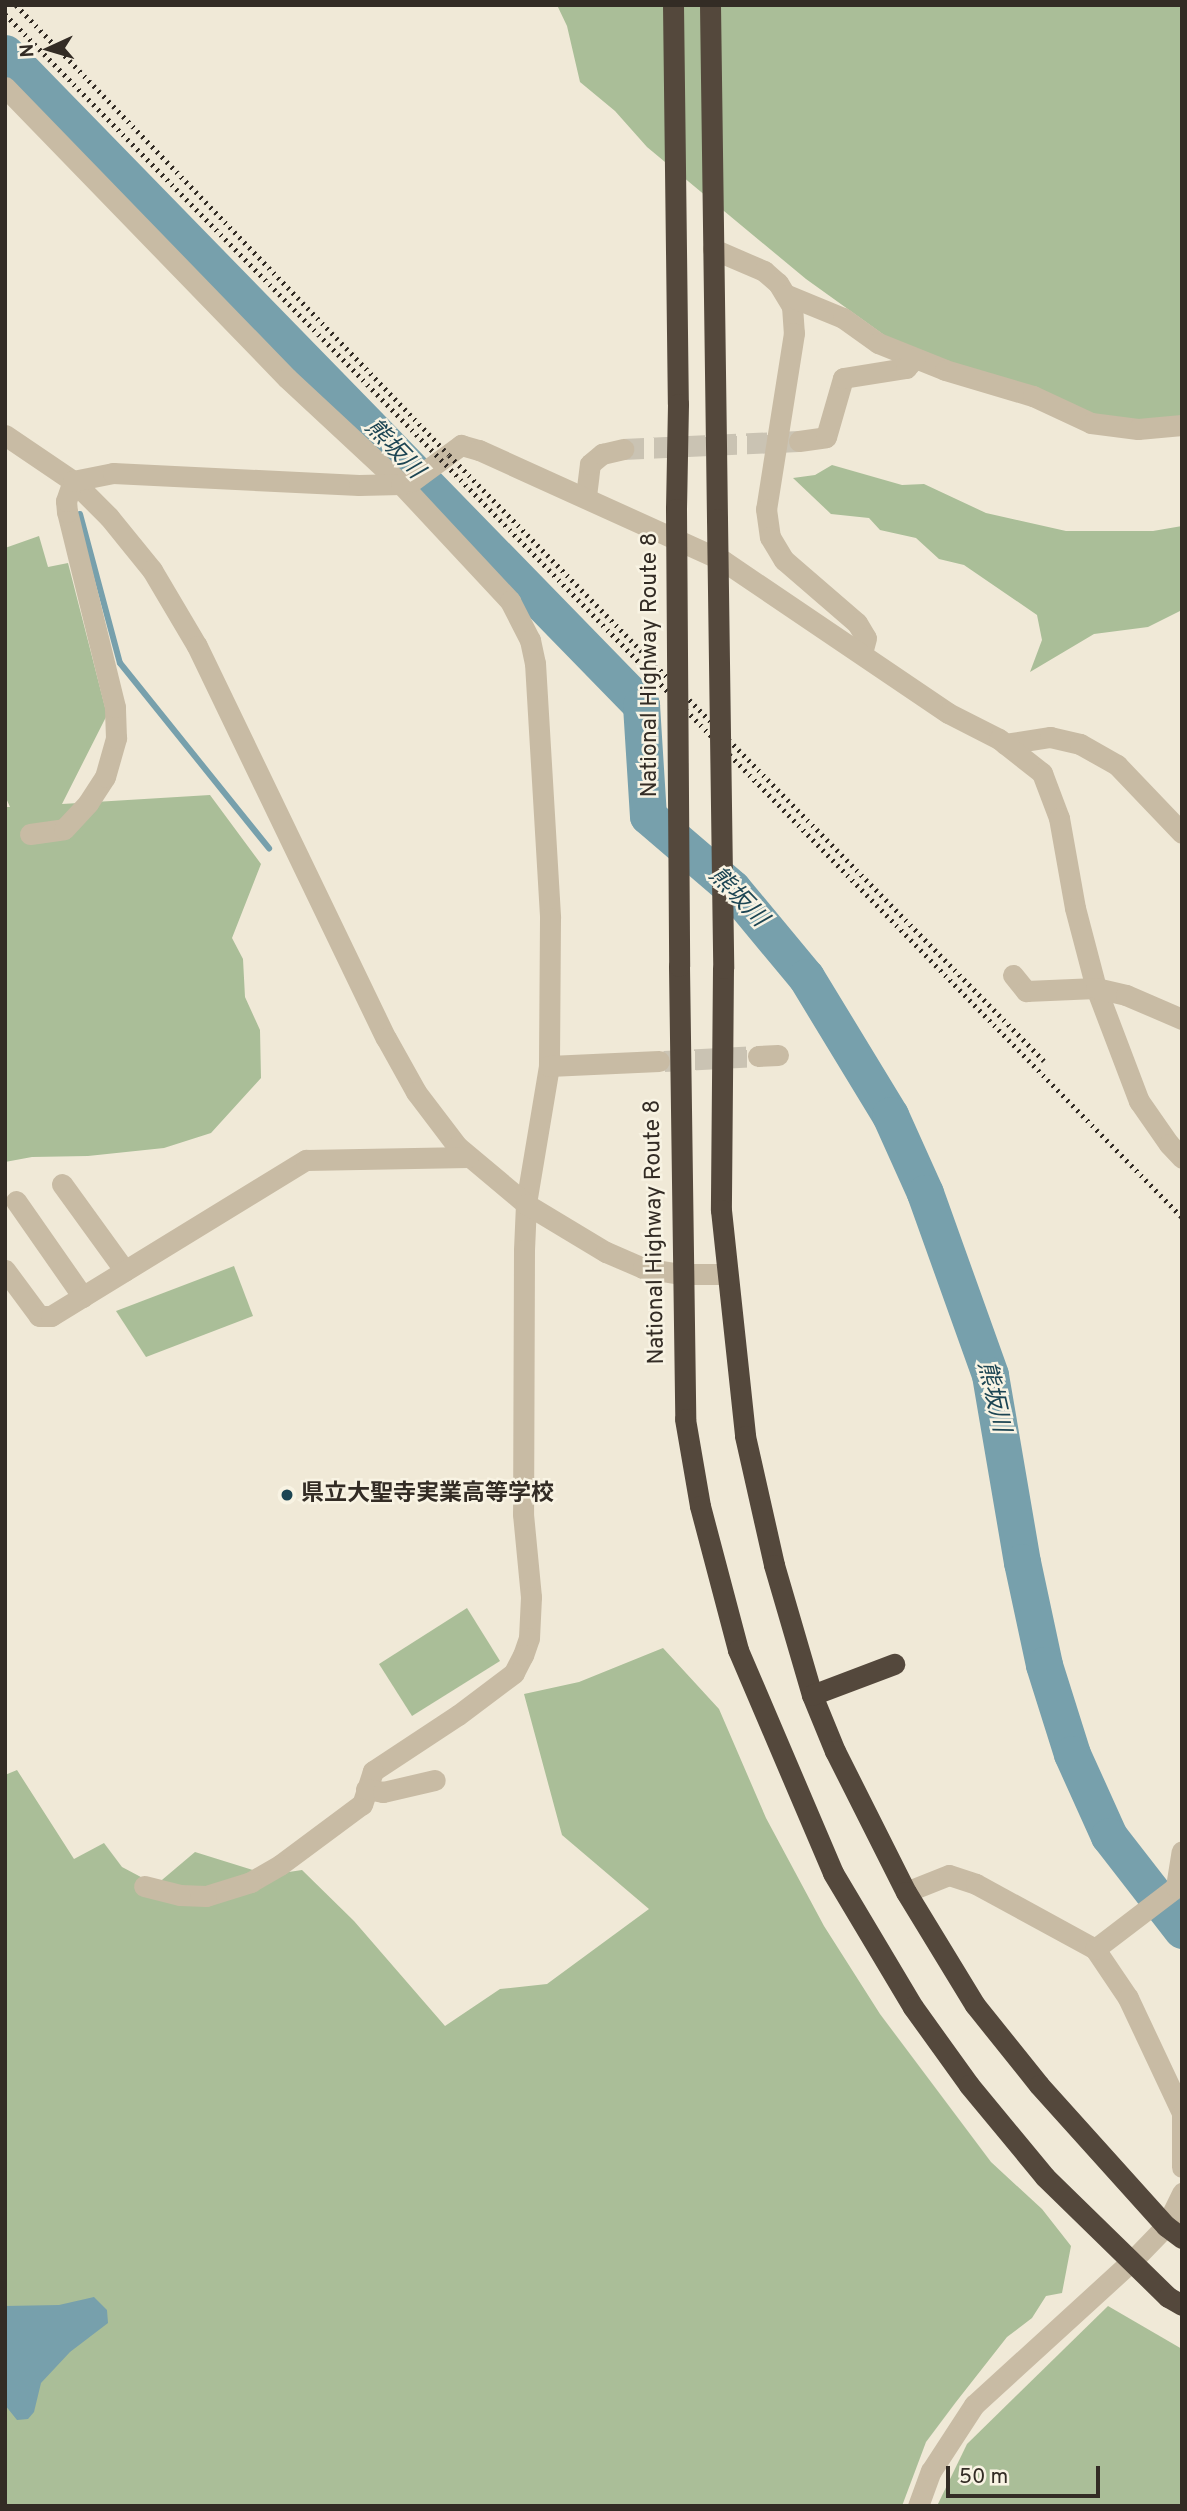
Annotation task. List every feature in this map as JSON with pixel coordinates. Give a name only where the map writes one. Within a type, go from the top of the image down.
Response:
[{"type":"highway","name":"National Highway Route 8","points":[[673,5],[679,966],[685,1419],[718,1581],[754,1691],[833,1873],[913,2007],[969,2085],[1045,2177],[1168,2297],[1182,2305]]},
{"type":"highway","points":[[710,5],[723,968],[721,1210],[745,1436],[777,1577],[812,1695],[835,1751],[906,1892],[983,2015],[1039,2085],[1174,2232]]},
{"type":"highway","points":[[812,1695],[894,1664]]},
{"type":"street","points":[[5,86],[287,378],[413,479],[510,601],[530,640],[535,663],[550,918],[549,1066],[526,1204],[522,1457],[523,1514],[531,1597],[529,1638],[514,1673],[370,1780],[362,1804],[280,1865],[251,1882],[206,1896],[180,1895],[144,1886]]},
{"type":"street","points":[[713,249],[764,271],[787,295],[792,306],[794,333],[769,475],[766,509],[771,537],[784,560],[857,623],[866,638],[862,653]]},
{"type":"street","points":[[787,295],[844,318],[878,343],[915,358],[1033,396],[1091,423],[1138,429],[1182,425]]},
{"type":"street","points":[[799,442],[826,437],[843,378],[906,368],[915,358]]},
{"type":"street","points":[[5,435],[73,481],[118,528],[152,570],[197,646],[386,1038],[416,1092],[468,1157],[526,1204],[606,1252],[643,1268],[682,1274],[727,1274]]},
{"type":"street","points":[[73,481],[113,472],[359,485],[413,479],[461,445],[479,450],[586,496],[722,560],[948,713],[1005,744],[1042,773],[1059,818],[1075,908],[1096,988],[1139,1101],[1168,1144],[1182,1158]]},
{"type":"street","points":[[586,496],[590,464],[602,454],[623,449]]},
{"type":"street","points":[[30,834],[64,830],[89,803],[105,777],[116,738],[115,707],[67,512],[66,501],[73,481]]},
{"type":"street","points":[[1005,744],[1050,737],[1080,744],[1117,765],[1182,833]]},
{"type":"street","points":[[1013,975],[1026,991],[1096,988],[1126,995],[1182,1019]]},
{"type":"street","points":[[549,1066],[659,1061]]},
{"type":"street","points":[[5,1270],[39,1316],[51,1316],[306,1160],[468,1157]]},
{"type":"street","points":[[62,1184],[125,1271]]},
{"type":"street","points":[[16,1200],[83,1297]]},
{"type":"street","points":[[370,1780],[383,1792],[435,1780]]},
{"type":"street","points":[[1095,1949],[1176,1887],[1182,1851]]},
{"type":"street","points":[[906,1892],[949,1875],[976,1884],[1095,1949],[1128,1998],[1182,2113],[1182,2167]]},
{"type":"street","points":[[918,2506],[931,2470],[974,2405],[1133,2260],[1174,2232],[1182,2193]]},
{"type":"green space","points":[[557,5],[1182,5],[1182,417],[1135,420],[1099,418],[891,340],[806,279],[647,147],[615,111],[580,82],[567,26]]},
{"type":"green space","points":[[832,465],[902,485],[924,484],[986,513],[1066,531],[1153,531],[1182,526],[1182,610],[1148,627],[1094,634],[1030,672],[1042,640],[1037,615],[964,565],[939,559],[916,538],[880,530],[869,518],[831,514],[793,478],[815,475]]},
{"type":"green space","points":[[39,536],[48,567],[68,563],[107,715],[62,804],[210,795],[261,864],[232,938],[243,959],[245,997],[260,1030],[261,1078],[211,1133],[164,1148],[88,1156],[32,1157],[5,1162],[5,807],[10,807],[5,796],[5,548]]},
{"type":"green space","points":[[234,1266],[253,1316],[146,1357],[116,1311]]},
{"type":"green space","points":[[467,1608],[500,1661],[412,1716],[379,1664]]},
{"type":"green space","points":[[663,1648],[719,1709],[766,1818],[824,1926],[880,2014],[991,2162],[1042,2209],[1071,2246],[1062,2293],[1046,2296],[1032,2318],[1007,2337],[956,2402],[926,2442],[902,2506],[5,2506],[5,1775],[17,1770],[74,1859],[104,1843],[122,1867],[156,1885],[195,1852],[269,1875],[302,1870],[354,1921],[445,2026],[500,1989],[547,1984],[649,1909],[562,1835],[524,1694],[579,1682]]},
{"type":"green space","points":[[1108,2306],[1182,2349],[1182,2506],[937,2506],[967,2444]]},
{"type":"water","points":[[94,2297],[107,2310],[108,2323],[70,2352],[41,2383],[34,2412],[28,2419],[17,2420],[5,2405],[5,2306],[59,2305]]},
{"type":"waterway","name":"熊坂川","points":[[5,53],[641,705],[648,816],[732,888],[806,977],[890,1115],[925,1193],[990,1375],[1022,1562],[1044,1665],[1072,1754],[1109,1836],[1182,1930]]},
{"type":"waterway","points":[[80,514],[120,663],[269,848]]},
{"type":"tunnel","points":[[623,449],[799,441]]},
{"type":"tunnel","points":[[664,1061],[758,1056]]},
{"type":"railway","points":[[16,5],[449,455],[1044,1061]]},
{"type":"railway","points":[[5,14],[1182,1217]]},
{"type":"place","name":"県立大聖寺実業高等学校","points":[[287,1495]]}]
